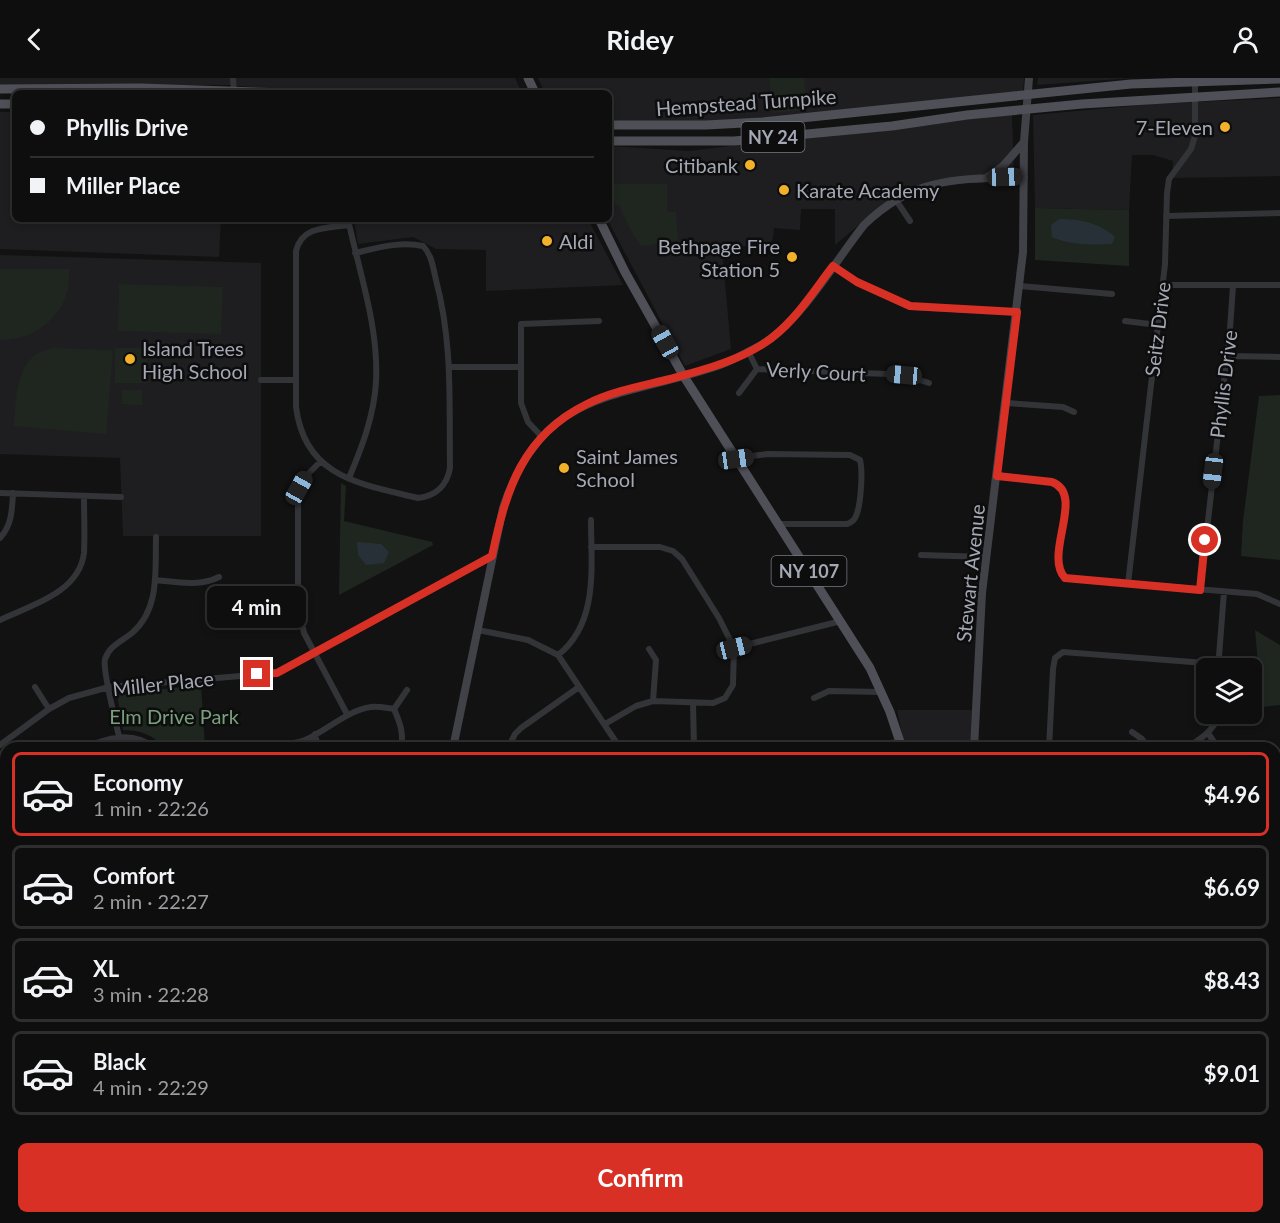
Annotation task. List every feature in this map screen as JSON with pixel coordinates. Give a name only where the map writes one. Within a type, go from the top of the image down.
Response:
[{"type":"main road","name":"Stewart Avenue","points":[[974,742],[980,629],[987,557],[1023,252],[1024,142],[1029,78]]},
{"type":"main road","name":"Hempstead Turnpike","points":[[612,125],[643,127],[762,122],[1131,84],[1280,79]]},
{"type":"main road","points":[[0,89],[187,90]]},
{"type":"main road","name":"Hempstead Turnpike","points":[[612,141],[734,141],[1125,100],[1280,92]]},
{"type":"main road","points":[[986,178],[1003,166],[1024,142]]},
{"type":"main road","points":[[454,742],[503,508],[510,487],[526,457],[556,423],[588,403],[723,364],[763,344],[797,314],[864,225],[876,213],[896,200],[922,187],[961,178],[1024,177]]},
{"type":"main road","name":"NY 107","points":[[600,222],[625,272],[683,375],[841,621],[882,692],[900,742]]},
{"type":"street","name":"Seitz Drive","points":[[1128,584],[1163,285],[1167,193],[1169,179],[1191,149],[1195,136],[1195,81]]},
{"type":"street","points":[[896,200],[910,221]]},
{"type":"street","points":[[1166,216],[1280,213]]},
{"type":"street","points":[[349,478],[367,432],[376,383],[374,332],[355,253],[348,222],[312,231],[303,236],[298,244],[296,257],[296,407],[300,427],[310,449],[320,462],[349,478],[359,483],[418,498],[433,494],[442,487],[447,480],[450,468],[449,367],[444,311],[427,250],[423,246],[413,244],[395,244],[355,253]]},
{"type":"street","points":[[833,266],[857,282],[910,306],[1017,312]]},
{"type":"street","points":[[1163,285],[1280,285]]},
{"type":"street","points":[[1020,286],[1112,294]]},
{"type":"street","name":"Phyllis Drive","points":[[1200,590],[1233,286]]},
{"type":"street","points":[[542,437],[528,422],[521,403],[521,324],[599,321]]},
{"type":"street","points":[[1125,321],[1158,325]]},
{"type":"street","name":"Verly Court","points":[[748,351],[757,369],[904,375],[929,383]]},
{"type":"street","points":[[1227,356],[1280,357]]},
{"type":"street","points":[[449,367],[521,367]]},
{"type":"street","points":[[739,393],[757,369]]},
{"type":"street","points":[[261,380],[296,380]]},
{"type":"street","points":[[1006,403],[1063,407],[1074,412]]},
{"type":"street","points":[[736,459],[779,454],[850,455],[859,459],[862,469],[857,512],[852,522],[847,524],[778,524]]},
{"type":"street","points":[[320,462],[305,477],[298,495],[298,608],[304,633],[347,714]]},
{"type":"street","points":[[997,476],[1052,482],[1059,484],[1064,490],[1065,501],[1058,566],[1065,578],[1257,594],[1280,604]]},
{"type":"street","points":[[0,493],[121,497]]},
{"type":"street","points":[[0,538],[8,528],[12,516],[13,493]]},
{"type":"street","points":[[0,620],[54,594],[68,584],[78,571],[84,552],[84,496]]},
{"type":"street","points":[[558,655],[571,642],[587,610],[590,594],[591,520]]},
{"type":"street","points":[[119,737],[104,662],[111,648],[144,621],[151,605],[155,580],[156,537]]},
{"type":"street","points":[[591,547],[660,547],[673,551],[682,559],[719,618],[734,648],[734,679],[730,692],[720,701],[693,703],[653,701],[636,706],[605,724]]},
{"type":"street","points":[[921,555],[987,557]]},
{"type":"street","name":"Miller Place","points":[[4,742],[49,709],[69,698],[109,687],[277,673],[492,556]]},
{"type":"street","points":[[155,580],[198,583],[219,577]]},
{"type":"street","points":[[1219,658],[1224,591]]},
{"type":"street","points":[[734,648],[841,621]]},
{"type":"street","points":[[478,630],[528,640],[558,655],[616,742]]},
{"type":"street","points":[[650,649],[656,660],[653,701]]},
{"type":"street","points":[[1049,742],[1053,669],[1056,658],[1064,652],[1196,665]]},
{"type":"street","points":[[34,687],[49,709]]},
{"type":"street","points":[[511,742],[521,728],[579,687]]},
{"type":"street","points":[[394,709],[407,690]]},
{"type":"street","points":[[814,698],[829,691],[882,692]]},
{"type":"street","points":[[693,703],[694,742]]},
{"type":"street","points":[[298,742],[342,720],[347,714],[372,706],[394,709]]},
{"type":"street","points":[[394,709],[402,726],[402,742]]},
{"type":"street","points":[[1194,742],[1208,733],[1216,724]]},
{"type":"street","points":[[1132,732],[1144,742]]},
{"type":"street","points":[[1208,733],[1214,742]]},
{"type":"street","points":[[315,734],[317,742]]},
{"type":"street","points":[[97,742],[129,736],[144,742]]},
{"type":"shaded area","points":[[0,78],[515,78],[521,90],[283,90],[229,85],[0,86]]},
{"type":"shaded area","points":[[538,78],[1024,78],[1023,92],[717,124],[612,121],[612,90],[544,90]]},
{"type":"shaded area","points":[[1038,78],[1134,78],[1037,85]]},
{"type":"shaded area","points":[[1280,98],[1280,176],[1173,178],[1173,161],[1153,155],[1132,155],[1129,210],[1035,208],[1033,115],[1153,104]]},
{"type":"shaded area","points":[[0,112],[12,112],[12,222],[221,222],[219,257],[0,249]]},
{"type":"shaded area","points":[[1012,114],[1014,175],[973,175],[930,181],[880,207],[835,245],[835,209],[801,209],[800,230],[774,228],[773,239],[770,243],[722,249],[731,349],[685,366],[609,222],[612,222],[612,146],[689,151]]},
{"type":"shaded area","points":[[1059,219],[1089,223],[1103,228],[1115,237],[1112,244],[1081,244],[1059,240],[1052,237],[1051,225]]},
{"type":"shaded area","points":[[354,222],[590,222],[623,285],[486,291],[486,250],[436,249],[413,237],[358,244]]},
{"type":"shaded area","name":"Island Trees High School","points":[[0,255],[261,263],[261,536],[123,536],[120,458],[0,454]]},
{"type":"shaded area","points":[[357,542],[381,544],[389,552],[384,563],[366,565],[358,555]]},
{"type":"shaded area","points":[[897,710],[972,710],[970,742],[904,742]]},
{"type":"green space","points":[[769,78],[804,78],[808,109],[773,113]]},
{"type":"green space","points":[[614,184],[667,184],[667,212],[676,212],[678,241],[641,246],[620,206],[614,203]]},
{"type":"green space","points":[[1035,208],[1129,210],[1129,266],[1035,260]]},
{"type":"green space","points":[[0,269],[69,269],[66,295],[54,316],[39,329],[20,338],[0,340]]},
{"type":"green space","points":[[119,284],[223,287],[221,334],[118,331]]},
{"type":"green space","points":[[52,348],[113,350],[106,434],[14,426],[20,378],[28,362],[35,355]]},
{"type":"green space","points":[[115,348],[147,348],[148,383],[115,383]]},
{"type":"green space","points":[[122,390],[142,390],[142,405],[122,404]]},
{"type":"green space","points":[[1280,395],[1280,560],[1241,556],[1243,521],[1259,396]]},
{"type":"green space","points":[[341,483],[346,486],[344,521],[432,542],[433,545],[339,595]]},
{"type":"green space","points":[[1255,630],[1280,645],[1280,705],[1262,707],[1262,658],[1258,658]]},
{"type":"green space","name":"Elm Drive Park","points":[[201,685],[205,742],[158,742],[146,734],[123,730],[117,694]]},
{"type":"place","name":"7-Eleven","points":[[1225,127]]},
{"type":"place","name":"Citibank","points":[[750,165]]},
{"type":"place","name":"Karate Academy","points":[[784,190]]},
{"type":"place","name":"Aldi","points":[[547,241]]},
{"type":"place","name":"Bethpage Fire Station 5","points":[[792,257]]},
{"type":"place","name":"Island Trees High School","points":[[130,359]]},
{"type":"place","name":"Saint James School","points":[[564,468]]},
{"type":"route","points":[[257,674],[277,673],[492,556],[503,508],[516,474],[529,453],[556,423],[588,403],[723,364],[763,344],[797,314],[833,266],[857,282],[910,306],[930,309],[1017,312],[997,476],[1052,482],[1059,484],[1064,490],[1065,501],[1058,566],[1065,578],[1200,590],[1205,540]]}]
